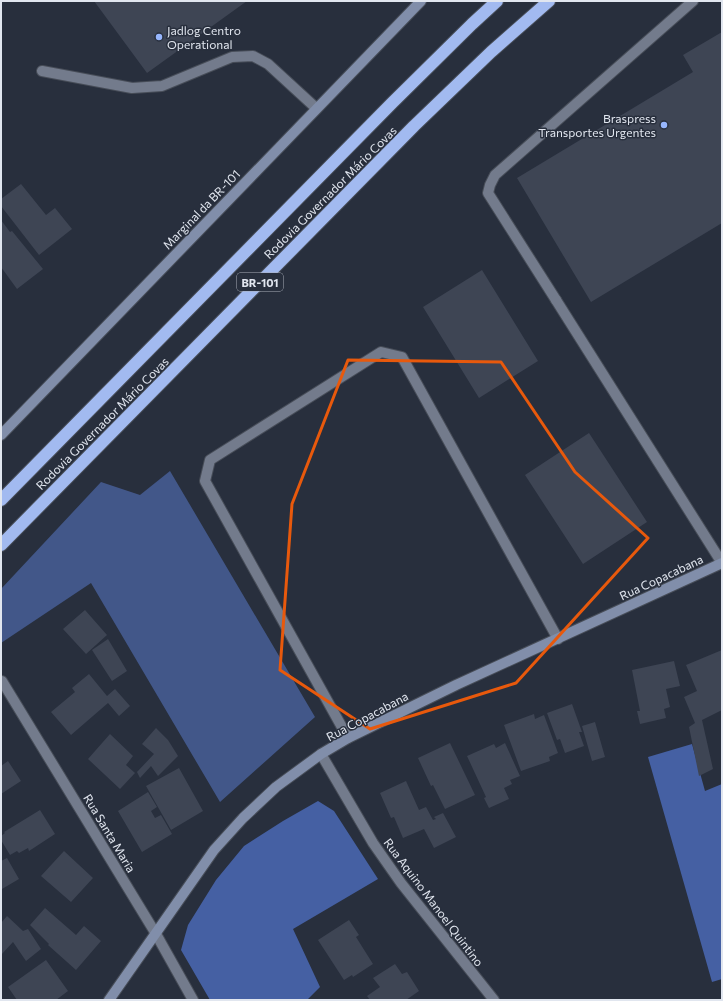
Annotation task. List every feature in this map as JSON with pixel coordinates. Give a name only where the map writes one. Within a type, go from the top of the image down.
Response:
[{"type":"highway","name":"Rodovia Governador Mário Covas","points":[[1,500],[392,103],[497,1]]},
{"type":"highway","name":"Rodovia Governador Mário Covas","points":[[1,545],[414,126],[491,52],[549,1]]},
{"type":"main road","name":"Marginal da BR-101","points":[[1,435],[421,1]]},
{"type":"main road","name":"Rua Copacabana","points":[[109,1000],[214,850],[243,818],[276,788],[321,754],[348,738],[456,685],[722,563]]},
{"type":"street","points":[[693,1],[495,175],[488,193],[722,563]]},
{"type":"street","points":[[42,71],[132,88],[162,86],[232,57],[253,56],[268,64],[316,108]]},
{"type":"street","points":[[348,738],[205,481],[210,460],[380,352],[402,357],[558,639]]},
{"type":"street","name":"Rua Santa Maria","points":[[2,681],[156,934],[193,1000]]},
{"type":"street","name":"Rua Aquino Manoel Quintino","points":[[321,754],[373,843],[401,883],[494,1000]]},
{"type":"highlighted area","points":[[348,360],[501,362],[575,472],[648,538],[516,683],[370,729],[280,670],[292,504]]},
{"type":"shaded area","points":[[170,471],[315,717],[220,802],[91,583],[1,643],[1,589],[101,482],[140,495]]},
{"type":"shaded area","points":[[692,744],[705,791],[722,784],[722,979],[712,982],[648,757]]},
{"type":"shaded area","points":[[318,801],[334,811],[378,879],[293,929],[320,987],[307,1000],[210,1000],[181,950],[188,925],[216,880],[244,846]]},
{"type":"building","name":"Jadlog Centro Operational","points":[[94,1],[247,1],[147,73]]},
{"type":"building","name":"Braspress Transportes Urgentes","points":[[722,32],[722,223],[591,302],[517,178],[693,72],[683,55]]},
{"type":"building","points":[[21,184],[46,215],[55,208],[72,229],[39,255],[1,206],[1,199]]},
{"type":"building","points":[[1,220],[43,269],[17,289],[1,267]]},
{"type":"building","points":[[482,270],[538,361],[479,398],[423,307]]},
{"type":"building","points":[[589,433],[647,522],[583,564],[525,475]]},
{"type":"building","points":[[85,610],[107,635],[86,654],[63,629]]},
{"type":"building","points":[[108,639],[127,671],[112,681],[92,650]]},
{"type":"building","points":[[722,650],[722,710],[702,720],[713,769],[699,776],[689,727],[695,723],[684,697],[697,691],[686,665]]},
{"type":"building","points":[[674,661],[680,686],[666,689],[670,707],[664,709],[666,718],[640,724],[637,711],[640,711],[632,670]]},
{"type":"building","points":[[89,674],[107,696],[115,689],[130,706],[119,716],[108,703],[71,735],[51,712],[75,692],[72,688]]},
{"type":"building","points":[[572,704],[582,732],[579,732],[584,746],[565,753],[560,739],[557,740],[547,713]]},
{"type":"building","points":[[534,714],[535,719],[544,715],[558,753],[549,757],[550,761],[521,771],[504,725]]},
{"type":"building","points":[[595,722],[605,757],[592,761],[582,726]]},
{"type":"building","points":[[156,728],[168,740],[178,756],[158,776],[151,766],[140,778],[137,772],[154,754],[142,744]]},
{"type":"building","points":[[110,734],[133,756],[126,765],[135,773],[120,789],[88,759]]},
{"type":"building","points":[[450,743],[475,795],[445,809],[433,785],[431,786],[418,758]]},
{"type":"building","points":[[505,743],[520,776],[510,780],[512,784],[504,788],[509,799],[489,808],[484,798],[486,797],[467,756],[494,744],[496,748]]},
{"type":"building","points":[[8,761],[21,781],[1,794],[1,766]]},
{"type":"building","points":[[179,768],[203,811],[171,830],[146,786]]},
{"type":"building","points":[[406,781],[419,810],[426,807],[433,820],[436,819],[434,817],[443,813],[456,837],[434,848],[424,829],[403,838],[394,817],[391,818],[380,793]]},
{"type":"building","points":[[148,792],[157,807],[151,811],[155,818],[161,815],[172,834],[142,852],[118,811]]},
{"type":"building","points":[[40,810],[55,834],[29,851],[28,848],[19,853],[17,851],[10,855],[1,840],[1,836],[5,833],[4,832]]},
{"type":"building","points":[[64,851],[93,878],[71,902],[41,876]]},
{"type":"building","points":[[7,858],[19,879],[2,889],[1,861]]},
{"type":"building","points":[[45,908],[76,935],[84,926],[101,941],[76,970],[48,945],[49,944],[30,925]]},
{"type":"building","points":[[7,916],[23,931],[28,929],[41,949],[26,961],[13,942],[1,955],[1,923]]},
{"type":"building","points":[[349,920],[359,935],[356,937],[373,964],[353,977],[352,975],[344,980],[318,940]]},
{"type":"building","points":[[46,960],[68,991],[56,1000],[17,1000],[8,987]]},
{"type":"building","points":[[395,964],[402,974],[407,972],[419,991],[406,1000],[370,1000],[367,996],[380,987],[373,978]]},
{"type":"place","name":"Jadlog Centro Operational","points":[[159,37]]},
{"type":"place","name":"Braspress Transportes Urgentes","points":[[664,125]]}]
